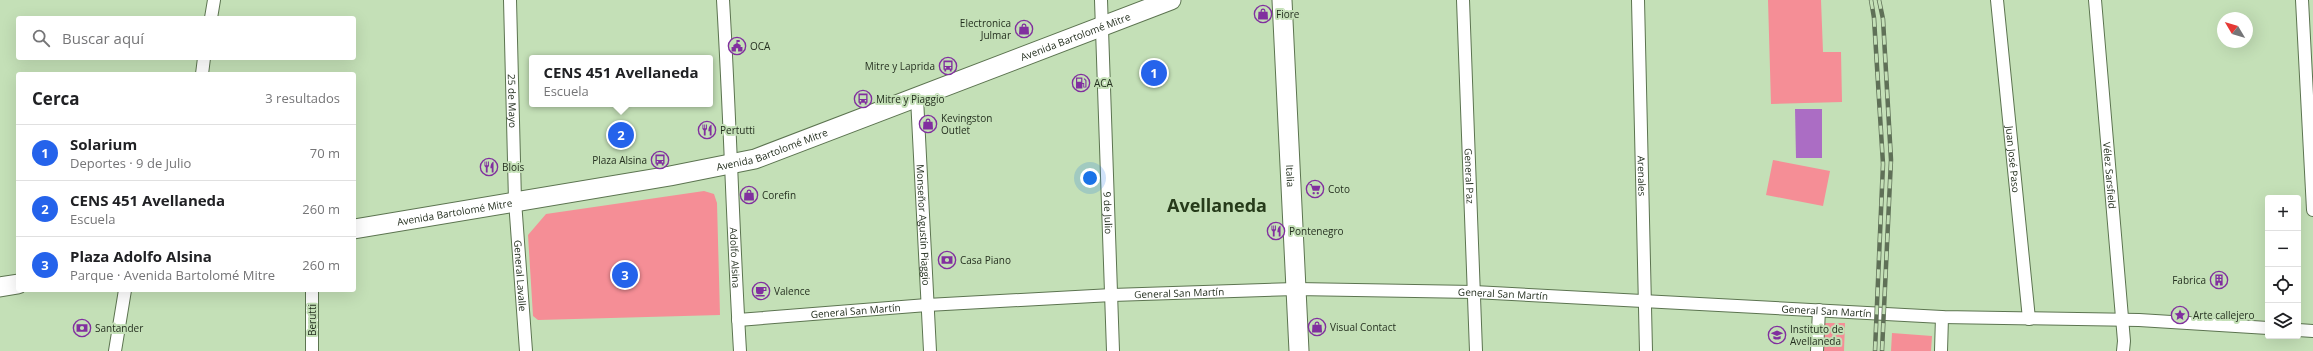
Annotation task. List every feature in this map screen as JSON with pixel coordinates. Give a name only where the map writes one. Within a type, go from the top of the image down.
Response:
[{"type":"main road","name":"Avenida Bartolomé Mitre","points":[[356,230],[515,201],[731,165],[755,159],[1171,0]]},
{"type":"main road","name":"Italia","points":[[1282,0],[1299,351]]},
{"type":"main road","points":[[0,287],[16,284]]},
{"type":"street","points":[[211,16],[214,0]]},
{"type":"street","name":"25 de Mayo","points":[[510,0],[515,201]]},
{"type":"street","name":"Adolfo Alsina","points":[[723,0],[740,351]]},
{"type":"street","name":"9 de Julio","points":[[1101,0],[1113,351]]},
{"type":"street","name":"General Paz","points":[[1463,0],[1476,351]]},
{"type":"street","name":"Arenales","points":[[1638,0],[1646,351]]},
{"type":"street","name":"Juan José Paso","points":[[1997,0],[2029,319]]},
{"type":"street","name":"Vélez Sarsfield","points":[[2095,0],[2123,351]]},
{"type":"street","points":[[2302,0],[2313,210]]},
{"type":"street","points":[[202,72],[204,60]]},
{"type":"street","name":"Monseñor Agustín Piaggio","points":[[917,98],[930,351]]},
{"type":"street","name":"General Lavalle","points":[[515,201],[526,351]]},
{"type":"street","name":"General San Martín","points":[[738,320],[927,305],[1112,295],[1296,288],[1474,292],[1942,317],[2121,321],[2265,328]]},
{"type":"street","points":[[115,351],[125,292]]},
{"type":"street","name":"Berutti","points":[[312,292],[312,351]]},
{"type":"street","points":[[1817,351],[1819,310]]},
{"type":"street","points":[[1941,351],[1942,317]]},
{"type":"street","points":[[2301,330],[2313,331]]},
{"type":"shaded area","points":[[1768,0],[1821,0],[1823,52],[1841,52],[1842,102],[1771,104]]},
{"type":"shaded area","points":[[1795,109],[1822,109],[1822,158],[1796,158]]},
{"type":"shaded area","points":[[1773,160],[1830,171],[1823,206],[1766,195]]},
{"type":"shaded area","points":[[704,191],[714,194],[717,203],[720,315],[538,320],[533,316],[528,235],[546,214]]},
{"type":"shaded area","points":[[1824,323],[1845,323],[1844,351],[1823,351]]},
{"type":"shaded area","points":[[1892,333],[1932,336],[1931,351],[1891,351]]},
{"type":"railway","points":[[1871,0],[1874,18],[1883,164],[1875,351]]},
{"type":"railway","points":[[1879,0],[1883,19],[1891,160],[1882,351]]},
{"type":"place","name":"Fiore","points":[[1263,14]]},
{"type":"place","name":"Electronica Julmar","points":[[1024,29]]},
{"type":"place","name":"OCA","points":[[737,46]]},
{"type":"place","name":"Mitre y Laprida","points":[[948,66]]},
{"type":"place","name":"Solarium","points":[[1154,73]]},
{"type":"place","name":"ACA","points":[[1081,83]]},
{"type":"place","name":"Mitre y Piaggio","points":[[863,99]]},
{"type":"place","name":"Kevingston Outlet","points":[[928,124]]},
{"type":"place","name":"Pertutti","points":[[707,130]]},
{"type":"place","name":"CENS 451 Avellaneda","points":[[621,135]]},
{"type":"place","name":"Plaza Alsina","points":[[660,160]]},
{"type":"place","name":"Blois","points":[[489,167]]},
{"type":"place","name":"Coto","points":[[1315,189]]},
{"type":"place","name":"Corefin","points":[[749,195]]},
{"type":"place","name":"Pontenegro","points":[[1276,231]]},
{"type":"place","name":"Casa Piano","points":[[947,260]]},
{"type":"place","name":"Plaza Adolfo Alsina","points":[[625,275]]},
{"type":"place","name":"Fabrica","points":[[2219,280]]},
{"type":"place","name":"Valence","points":[[761,291]]},
{"type":"place","name":"Arte callejero","points":[[2180,315]]},
{"type":"place","name":"Visual Contact","points":[[1317,327]]},
{"type":"place","name":"Santander","points":[[82,328]]},
{"type":"place","name":"Instituto de Avellaneda","points":[[1777,335]]},
{"type":"district","name":"Avellaneda","points":[[1217,206]]}]
